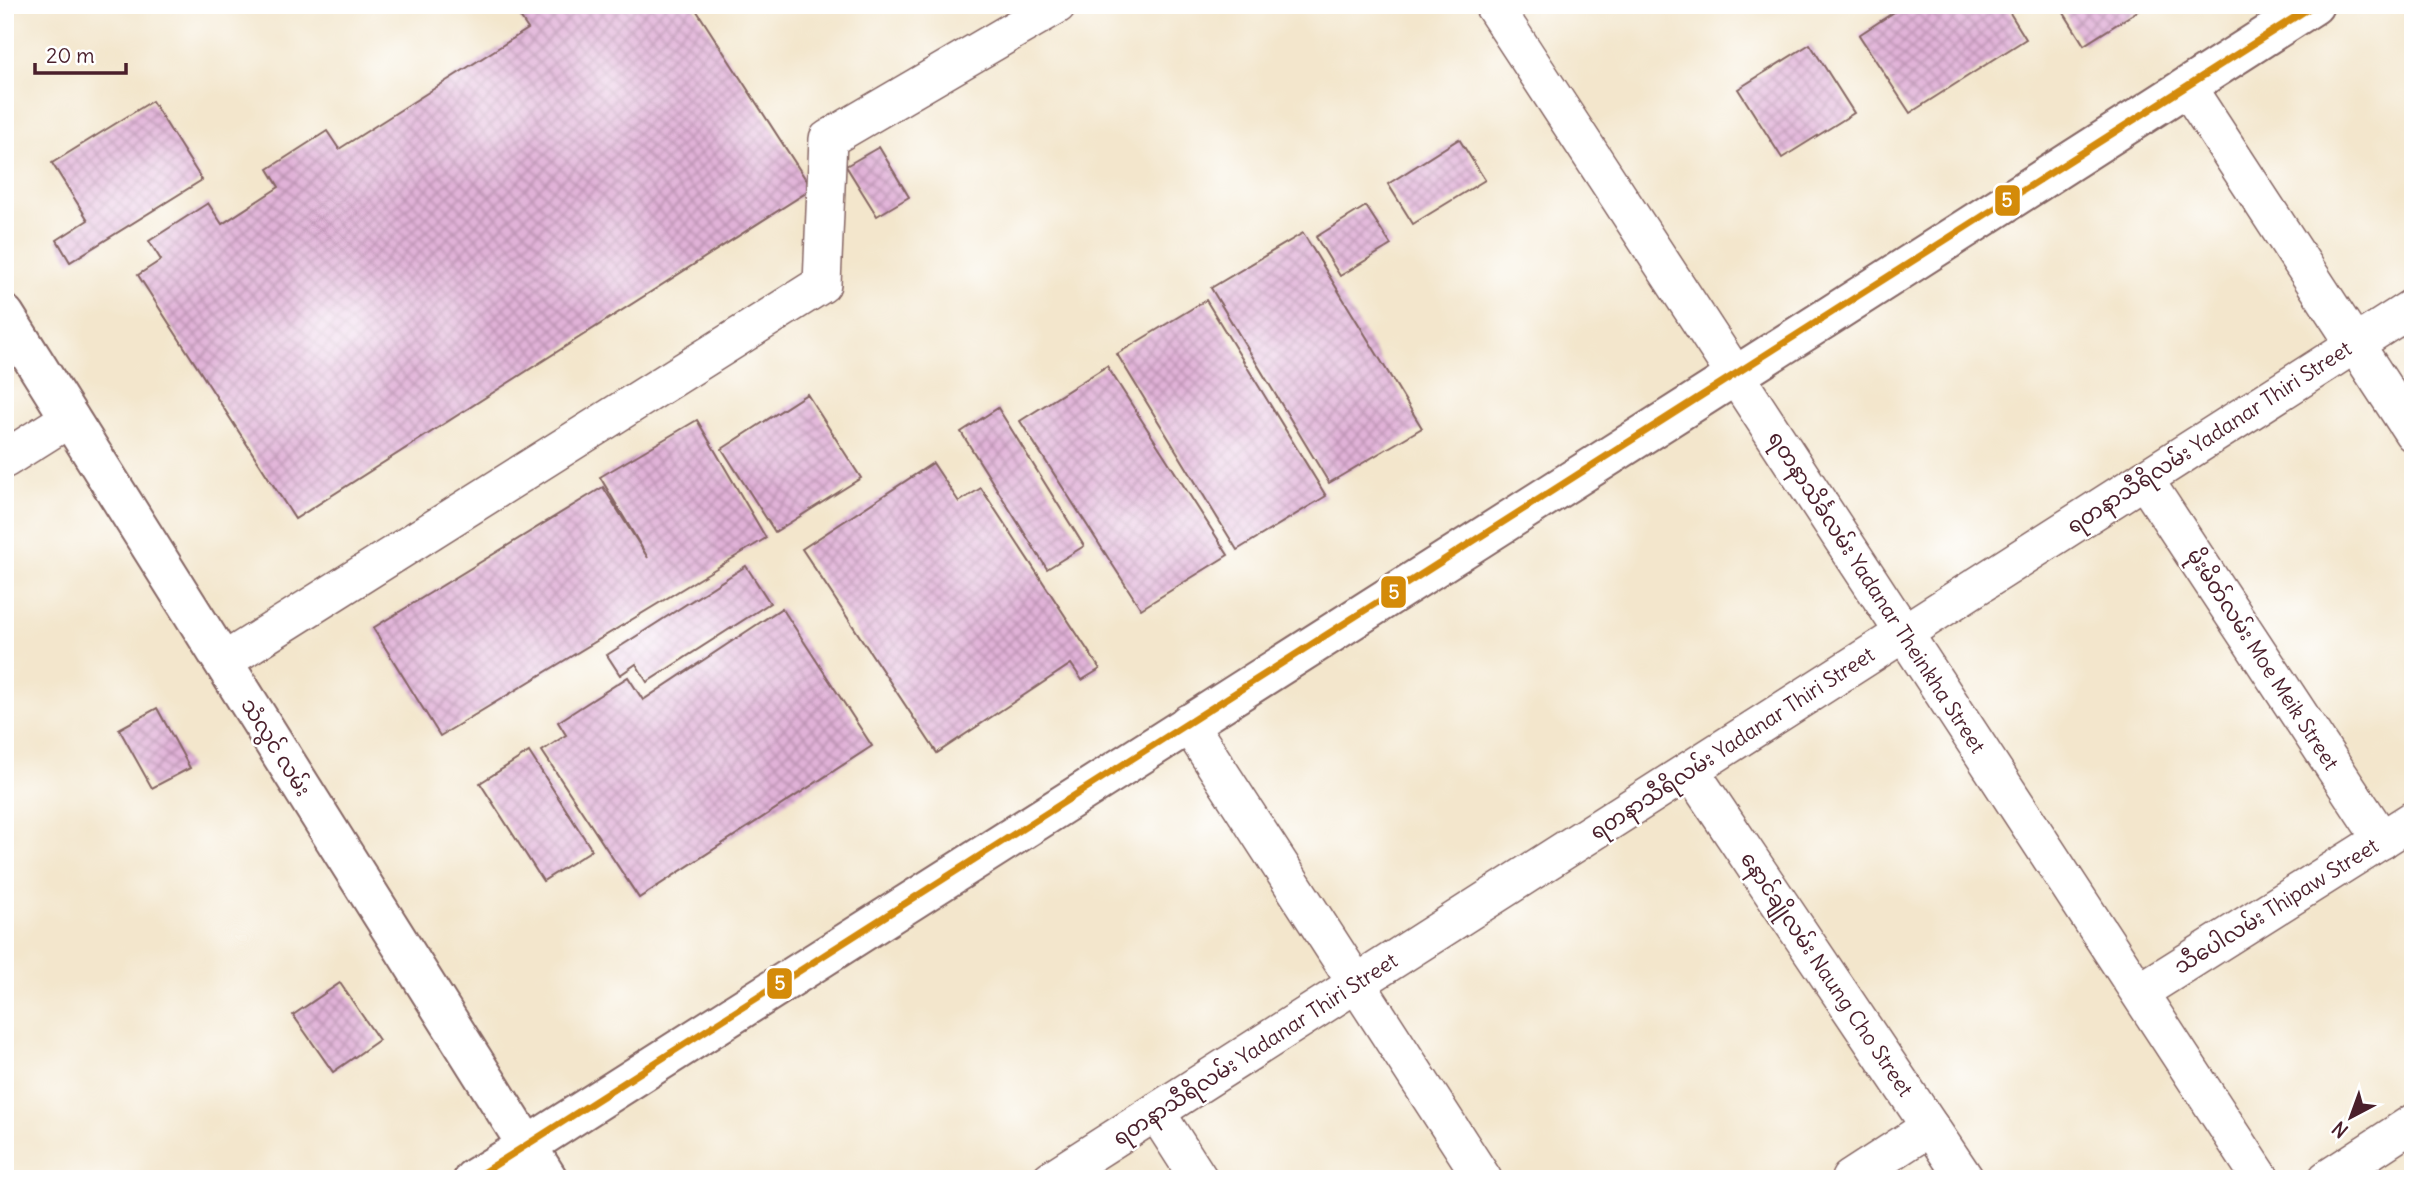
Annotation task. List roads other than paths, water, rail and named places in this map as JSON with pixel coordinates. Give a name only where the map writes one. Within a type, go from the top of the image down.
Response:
[{"type":"street","points":[[223,662],[822,284],[828,139],[1057,5]]},
{"type":"street","name":"ရတနာသိင်္ခလမ်း Yadanar Theinkha Street","points":[[1493,5],[2261,1179]]},
{"type":"street","points":[[473,1179],[1736,377],[2314,5]]},
{"type":"street","points":[[2187,87],[2413,432]]},
{"type":"street","name":"ရတနာသီရိလမ်း Yadanar Thiri Street","points":[[1051,1179],[2413,307]]},
{"type":"street","name":"သံလွင် လမ်း","points":[[5,315],[548,1179]]},
{"type":"street","points":[[5,459],[70,418]]},
{"type":"street","name":"မိုးမိတ်လမ်း Moe Meik Street","points":[[2144,479],[2382,840]]},
{"type":"street","points":[[1188,723],[1483,1179]]},
{"type":"street","name":"နောင်ချိုလမ်း Naung Cho Street","points":[[1690,770],[1965,1179]]},
{"type":"street","name":"သီပေါလမ်း Thipaw Street","points":[[2140,992],[2413,820]]},
{"type":"street","points":[[1156,1112],[1199,1179]]},
{"type":"street","points":[[2327,1179],[2413,1123]]},
{"type":"street","points":[[1850,1179],[1930,1127]]}]
